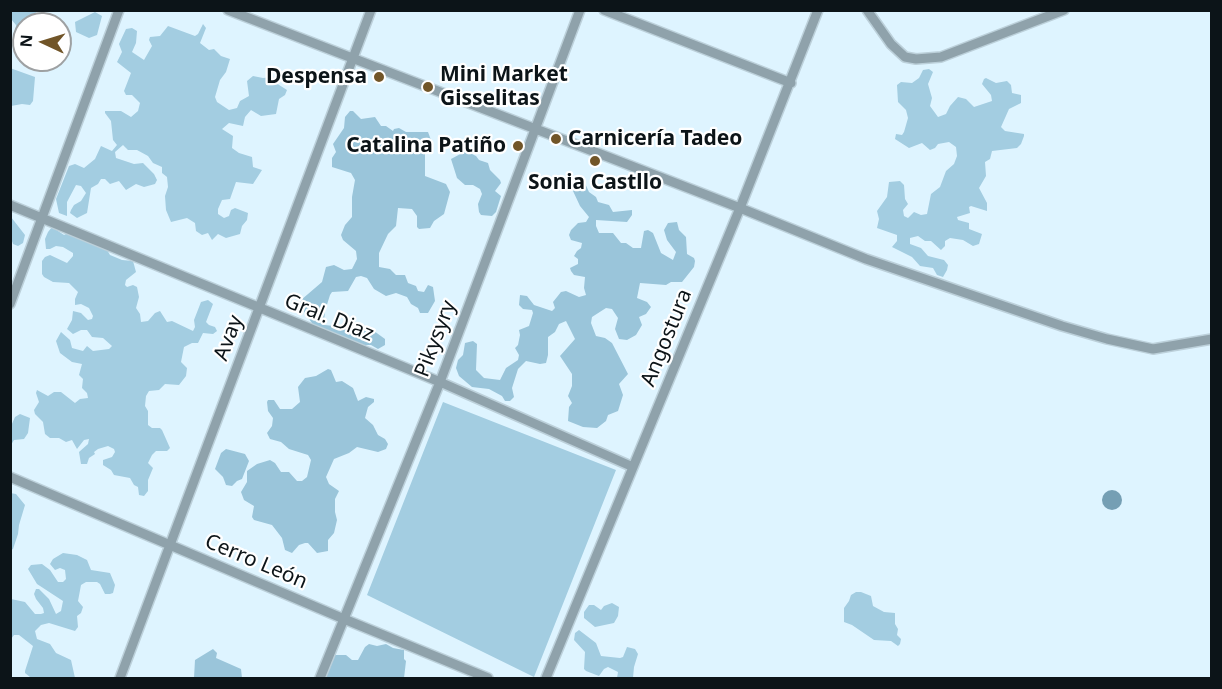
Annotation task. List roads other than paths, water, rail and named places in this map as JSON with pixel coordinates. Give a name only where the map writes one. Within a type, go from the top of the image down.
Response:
[{"type":"street","points":[[10,304],[118,10]]},
{"type":"street","points":[[228,10],[866,259],[1062,326],[1153,349],[1212,339]]},
{"type":"street","name":"Avay","points":[[120,678],[371,10]]},
{"type":"street","name":"Pikysyry","points":[[320,678],[440,382],[580,10]]},
{"type":"street","points":[[604,10],[791,83]]},
{"type":"street","name":"Angostura","points":[[546,678],[791,83],[818,10]]},
{"type":"street","points":[[867,10],[891,45],[905,57],[916,59],[941,57],[1064,10]]},
{"type":"street","name":"Gral. Diaz","points":[[10,205],[440,382],[633,467]]},
{"type":"street","name":"Cerro León","points":[[10,477],[488,678]]},
{"type":"place","name":"Despensa","points":[[379,77]]},
{"type":"place","name":"Mini Market Gisselitas","points":[[428,87]]},
{"type":"place","name":"Carnicería Tadeo","points":[[556,139]]},
{"type":"place","name":"Catalina Patiño","points":[[518,146]]},
{"type":"place","name":"Sonia Castllo","points":[[595,161]]}]
